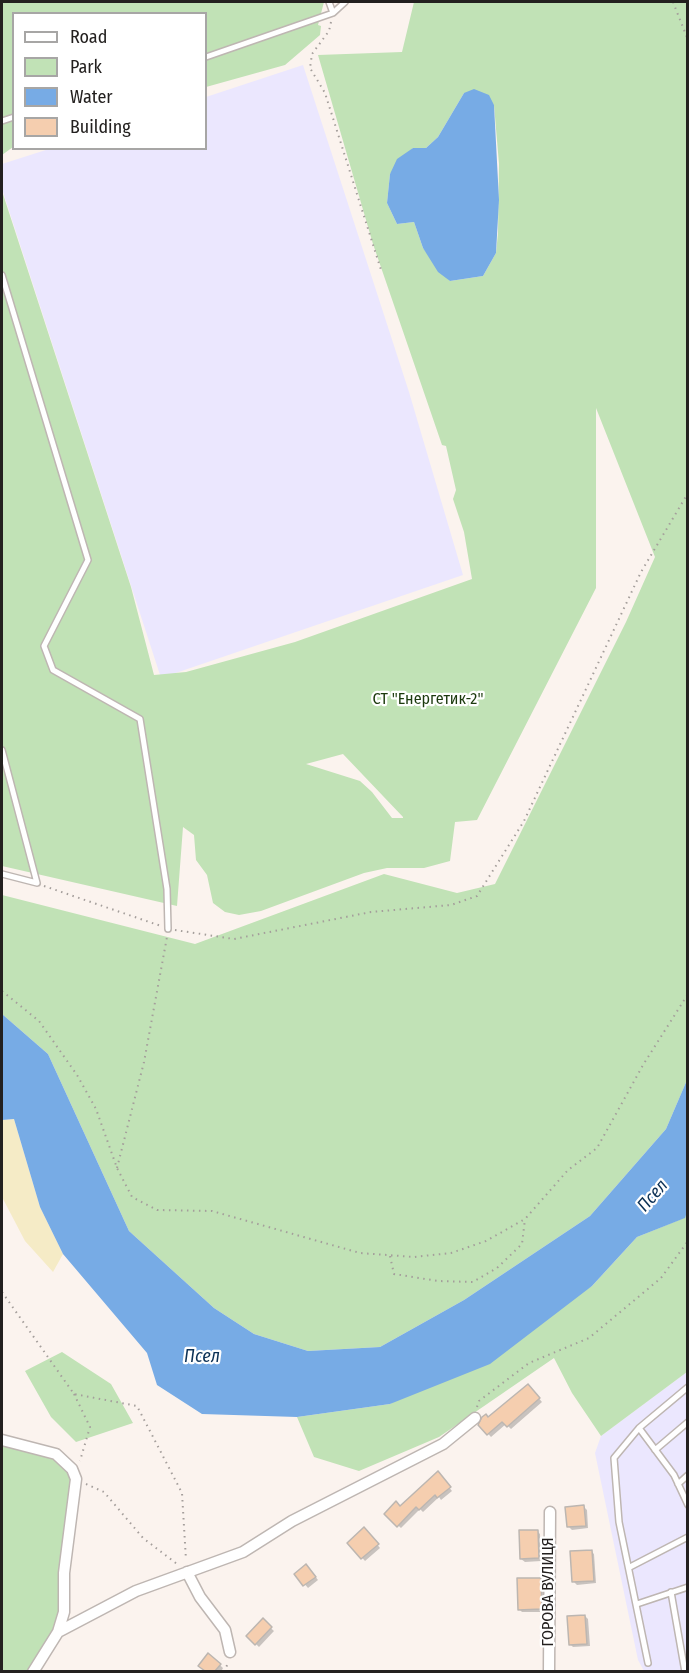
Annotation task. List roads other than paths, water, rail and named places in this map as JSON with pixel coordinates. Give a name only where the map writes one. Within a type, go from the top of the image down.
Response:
[{"type":"street","points":[[58,1632],[136,1591],[243,1552],[292,1521],[443,1444],[475,1418]]},
{"type":"street","points":[[2,1440],[56,1454],[72,1469],[76,1479],[64,1573],[64,1612],[58,1632],[33,1671]]},
{"type":"street","name":"ГОРОВА ВУЛИЦЯ","points":[[549,1671],[550,1512]]},
{"type":"street","points":[[187,1572],[200,1597],[225,1630],[230,1652]]},
{"type":"lane","points":[[329,2],[333,13]]},
{"type":"lane","points":[[207,57],[333,13],[345,2]]},
{"type":"lane","points":[[2,275],[88,560],[44,646],[52,670],[140,719],[167,889],[168,929]]},
{"type":"lane","points":[[2,750],[37,883],[2,874]]},
{"type":"lane","points":[[648,1663],[619,1522],[614,1458],[639,1428],[687,1387]]},
{"type":"lane","points":[[655,1450],[687,1422]]},
{"type":"lane","points":[[639,1428],[678,1484],[687,1505]]},
{"type":"lane","points":[[678,1484],[687,1475]]},
{"type":"lane","points":[[630,1567],[687,1537]]},
{"type":"lane","points":[[637,1604],[687,1587]]},
{"type":"lane","points":[[671,1592],[686,1671]]},
{"type":"water","points":[[474,89],[489,95],[494,105],[499,200],[496,253],[483,276],[450,281],[438,272],[423,248],[414,222],[397,224],[387,203],[390,174],[397,159],[413,148],[426,148],[438,137],[464,93]]},
{"type":"water","name":"Псел","points":[[2,1014],[48,1054],[129,1231],[214,1308],[254,1334],[308,1351],[380,1347],[464,1300],[590,1216],[666,1129],[687,1080],[687,1212],[685,1218],[637,1237],[592,1286],[490,1364],[390,1404],[297,1417],[202,1414],[157,1385],[147,1353],[63,1254],[40,1207],[14,1119],[2,1120]]},
{"type":"park label","name":"СТ \"Енергетик-2\"","points":[[428,700]]}]
